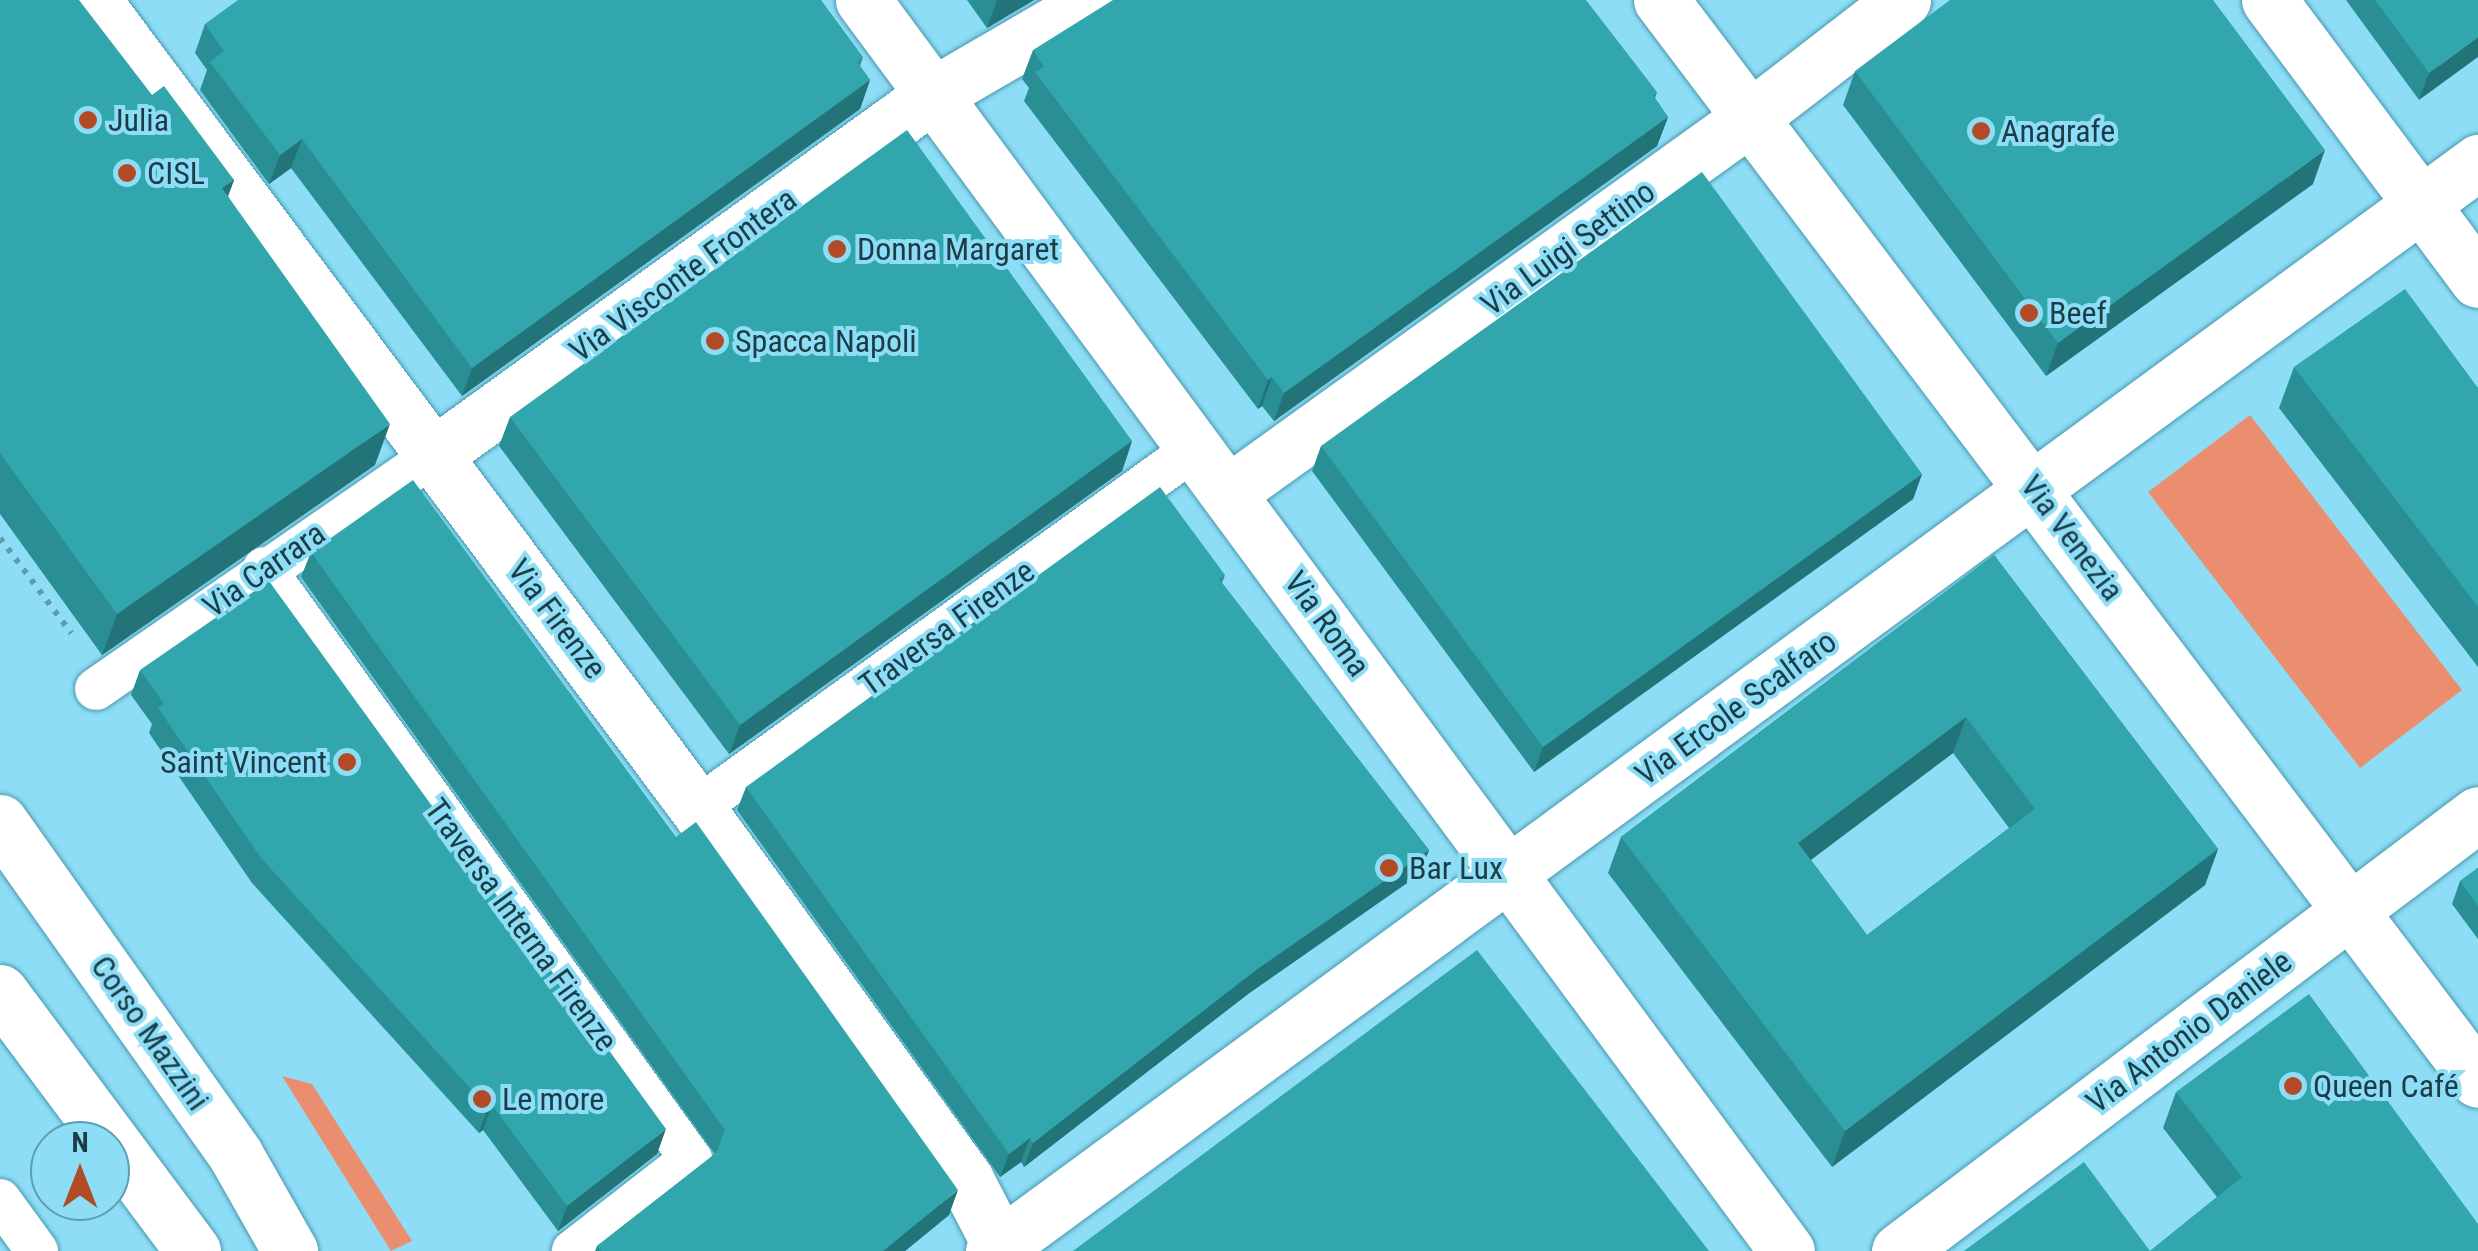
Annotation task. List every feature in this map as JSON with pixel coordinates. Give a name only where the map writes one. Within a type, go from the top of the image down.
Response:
[{"type":"street","name":"Via Roma","points":[[862,0],[1197,446],[1787,1251]]},
{"type":"street","name":"Via Visconte Frontera","points":[[435,454],[931,96],[1096,0]]},
{"type":"street","name":"Via Venezia","points":[[1661,0],[2034,488],[2478,1080]]},
{"type":"street","name":"Via Luigi Settino","points":[[1229,492],[1751,117],[1903,0]]},
{"type":"street","points":[[2269,0],[2478,280]]},
{"type":"street","name":"Via Firenze","points":[[103,4],[697,808],[966,1180],[999,1249]]},
{"type":"street","name":"Via Ercole Scalfaro","points":[[999,1249],[2478,162]]},
{"type":"street","name":"Via Antonio Daniele","points":[[1899,1251],[2478,814]]},
{"type":"street","name":"Corso Mazzini","points":[[0,822],[235,1154],[290,1251]]},
{"type":"street","points":[[0,992],[183,1248]]},
{"type":"lane","name":"Traversa Firenze","points":[[697,808],[1197,446]]},
{"type":"lane","name":"Via Carrara","points":[[102,685],[264,568],[435,454]]},
{"type":"lane","name":"Traversa Interna Firenze","points":[[264,568],[691,1159],[573,1251]]},
{"type":"lane","points":[[0,1200],[38,1251]]},
{"type":"path","points":[[0,538],[102,685]]},
{"type":"shaded area","points":[[2250,415],[2462,690],[2360,768],[2148,492]]},
{"type":"shaded area","points":[[282,1076],[312,1084],[412,1241],[391,1251]]},
{"type":"building","points":[[0,0],[79,0],[152,95],[164,86],[234,180],[222,188],[390,424],[117,614],[0,453]]},
{"type":"building","points":[[238,0],[821,0],[863,57],[857,62],[870,80],[472,368],[302,139],[280,155],[210,62],[224,51],[205,24]]},
{"type":"building","points":[[1113,0],[1586,0],[1657,92],[1653,96],[1668,117],[1284,393],[1272,377],[1268,380],[1035,72],[1044,67],[1033,50]]},
{"type":"building","points":[[1950,0],[2213,0],[2325,150],[2058,343],[1855,71]]},
{"type":"building","points":[[2375,0],[2478,0],[2478,37],[2429,73]]},
{"type":"building","points":[[907,130],[1132,441],[740,725],[510,417]]},
{"type":"building","points":[[1702,172],[1922,474],[1543,747],[1321,446]]},
{"type":"building","points":[[2405,289],[2478,388],[2478,607],[2294,367]]},
{"type":"building","points":[[413,480],[676,837],[696,822],[958,1190],[883,1251],[601,1251],[597,1246],[716,1153],[725,1130],[311,552]]},
{"type":"building","points":[[1160,487],[1225,575],[1219,579],[1429,850],[1256,970],[1033,1143],[1030,1138],[1009,1154],[746,787]]},
{"type":"building","points":[[1994,555],[2218,849],[1845,1131],[1621,837]],"holes":[[[1966,717],[2035,809],[1867,935],[1798,843]]]},
{"type":"building","points":[[269,581],[666,1129],[567,1206],[492,1105],[488,1108],[261,858],[158,708],[164,704],[140,670]]},
{"type":"building","points":[[2478,868],[2478,906],[2460,881]]},
{"type":"building","points":[[1477,950],[1709,1251],[1073,1251]]},
{"type":"building","points":[[2309,994],[2478,1224],[2478,1251],[2150,1251],[2242,1177],[2176,1092]]},
{"type":"building","points":[[2084,1162],[2150,1251],[1964,1251]]},
{"type":"place","name":"Julia","points":[[88,120]]},
{"type":"place","name":"Anagrafe","points":[[1981,131]]},
{"type":"place","name":"CISL","points":[[127,173]]},
{"type":"place","name":"Donna Margaret","points":[[837,249]]},
{"type":"place","name":"Beef","points":[[2029,313]]},
{"type":"place","name":"Spacca Napoli","points":[[715,341]]},
{"type":"place","name":"Saint Vincent","points":[[347,762]]},
{"type":"place","name":"Bar Lux","points":[[1389,868]]},
{"type":"place","name":"Queen Café","points":[[2293,1086]]},
{"type":"place","name":"Le more","points":[[482,1099]]}]
